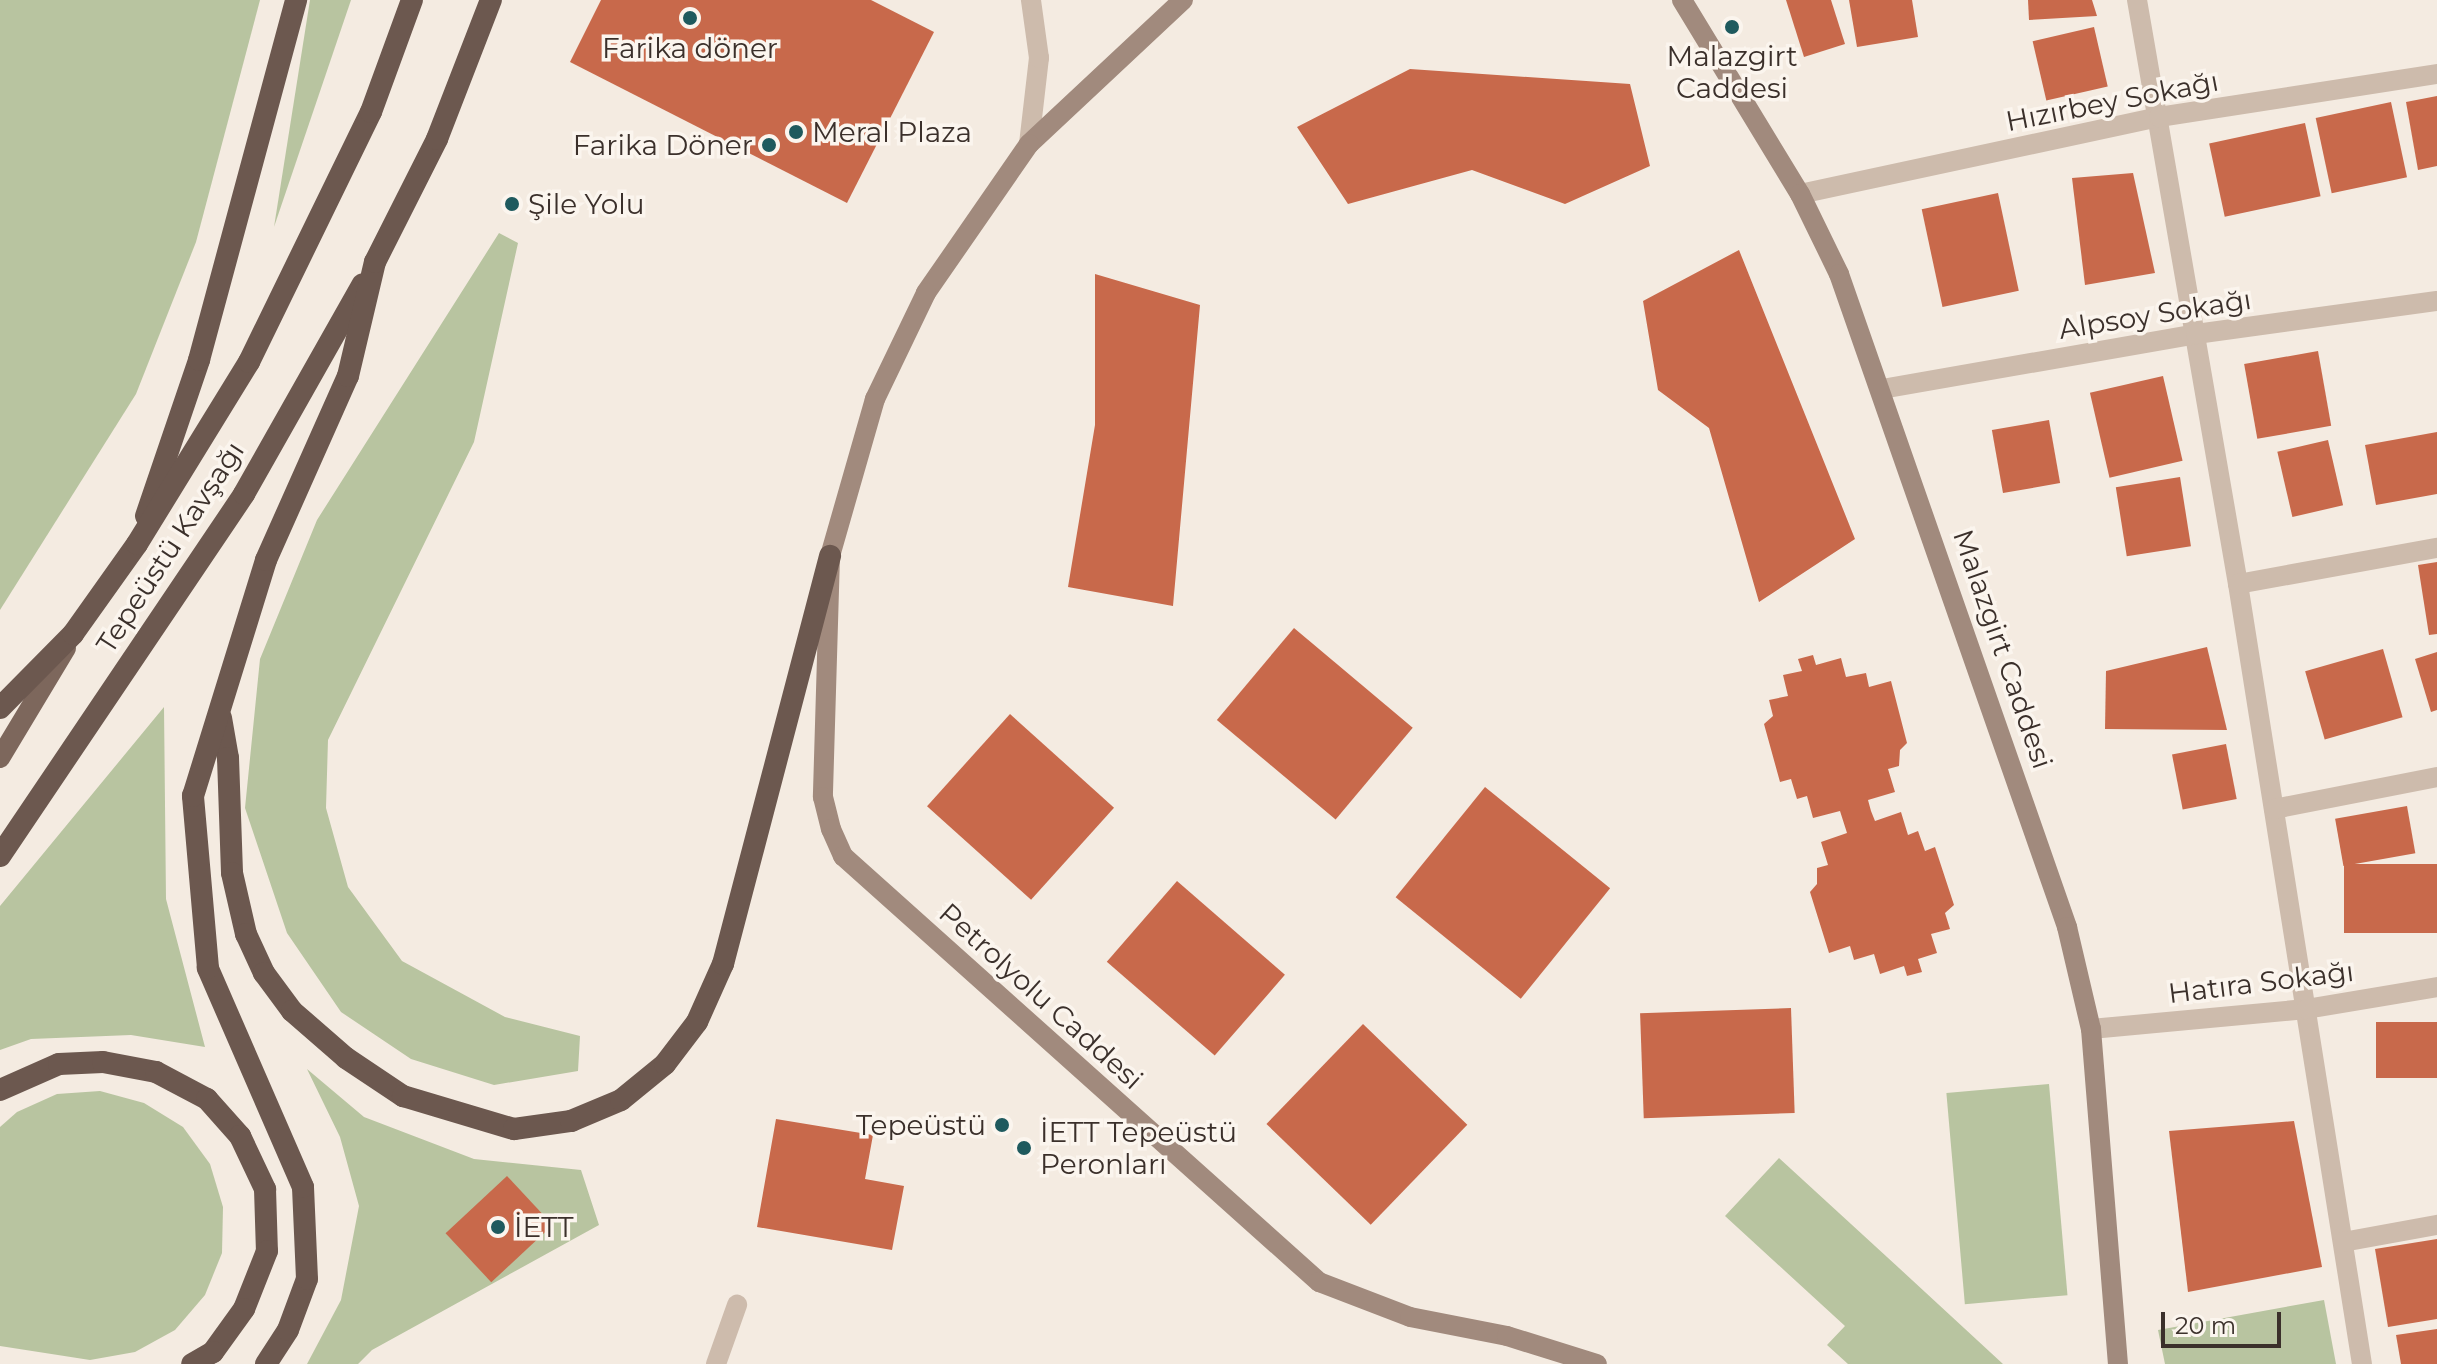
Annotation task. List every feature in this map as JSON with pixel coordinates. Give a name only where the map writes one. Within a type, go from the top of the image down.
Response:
[{"type":"highway","points":[[137,544],[199,360],[296,0]]},
{"type":"highway","points":[[0,708],[73,634],[137,544],[249,362],[310,245],[371,112],[412,0]]},
{"type":"highway","points":[[266,1364],[288,1330],[307,1279],[303,1187],[208,968],[193,796],[206,747],[221,718],[232,663],[266,560],[348,376],[375,262],[437,139],[491,0]]},
{"type":"highway","name":"Tepeüstü Kavşağı","points":[[0,856],[235,507],[375,262]]},
{"type":"highway","points":[[221,718],[228,758],[232,873],[246,934],[264,973],[292,1011],[346,1058],[403,1096],[514,1129],[571,1121],[621,1100],[665,1064],[697,1022],[723,964],[830,556]]},
{"type":"highway","points":[[0,1090],[59,1064],[129,1067],[156,1072],[207,1099],[240,1136],[265,1189],[267,1251],[244,1309],[213,1352],[192,1364]]},
{"type":"main road","name":"Petrolyolu Caddesi","points":[[1183,0],[1029,144],[926,293],[875,399],[830,556],[823,797],[843,856],[1319,1282],[1410,1317],[1507,1336],[1597,1364]]},
{"type":"main road","name":"Malazgirt Caddesi","points":[[1682,0],[1800,194],[1839,274],[1882,389],[2067,927],[2091,1029],[2118,1364]]},
{"type":"main road","points":[[0,758],[73,634]]},
{"type":"street","points":[[1029,144],[1039,58],[1031,0]]},
{"type":"street","points":[[2137,0],[2238,584],[2362,1364]]},
{"type":"street","name":"Hızırbey Sokağı","points":[[1800,194],[2159,117],[2437,74]]},
{"type":"street","name":"Alpsoy Sokağı","points":[[1882,389],[2196,334],[2437,301]]},
{"type":"street","points":[[2238,584],[2437,548]]},
{"type":"street","points":[[2274,809],[2437,777]]},
{"type":"street","name":"Hatıra Sokağı","points":[[2091,1029],[2306,1009],[2437,987]]},
{"type":"street","points":[[2343,1242],[2437,1225]]},
{"type":"street","points":[[716,1364],[737,1305]]},
{"type":"green space","points":[[0,0],[260,0],[196,242],[136,394],[0,610]]},
{"type":"green space","points":[[310,0],[351,0],[274,227]]},
{"type":"green space","points":[[499,233],[518,243],[474,442],[328,740],[326,808],[348,887],[402,961],[505,1017],[580,1036],[578,1071],[494,1085],[411,1059],[341,1012],[287,933],[245,808],[260,659],[317,520]]},
{"type":"green space","points":[[164,707],[166,899],[205,1047],[131,1035],[31,1039],[0,1050],[0,906]]},
{"type":"green space","points":[[307,1069],[364,1117],[474,1159],[581,1170],[599,1225],[372,1350],[358,1364],[307,1364],[341,1300],[359,1206],[340,1137]]},
{"type":"green space","points":[[2049,1084],[2067,1295],[1965,1304],[1946,1093]]},
{"type":"green space","points":[[100,1091],[144,1103],[183,1127],[210,1164],[223,1207],[222,1253],[205,1295],[175,1330],[135,1352],[90,1360],[0,1346],[0,1127],[17,1112],[57,1094]]},
{"type":"green space","points":[[1779,1158],[2003,1364],[1848,1364],[1827,1345],[1845,1326],[1725,1216]]},
{"type":"green space","points":[[2324,1300],[2336,1364],[2165,1364],[2158,1330]]},
{"type":"building","name":"Meral Plaza","points":[[601,0],[871,0],[934,32],[847,203],[570,62]]},
{"type":"building","points":[[1786,0],[1831,0],[1845,44],[1804,57]]},
{"type":"building","points":[[1849,0],[1912,0],[1918,37],[1857,47]]},
{"type":"building","points":[[2028,0],[2092,0],[2097,16],[2029,20]]},
{"type":"building","points":[[2094,27],[2108,86],[2046,101],[2033,41]]},
{"type":"building","points":[[1410,69],[1630,84],[1650,166],[1565,204],[1472,170],[1348,204],[1297,127]]},
{"type":"building","points":[[2437,96],[2437,166],[2418,170],[2406,102]]},
{"type":"building","points":[[2391,102],[2407,177],[2332,193],[2316,118]]},
{"type":"building","points":[[2305,123],[2321,196],[2225,217],[2209,143]]},
{"type":"building","points":[[2133,173],[2155,273],[2085,285],[2072,178]]},
{"type":"building","points":[[1998,193],[2019,291],[1942,307],[1922,209]]},
{"type":"building","points":[[1739,250],[1855,539],[1759,602],[1709,428],[1658,390],[1643,301]]},
{"type":"building","points":[[1095,274],[1200,305],[1173,606],[1068,587],[1095,425]]},
{"type":"building","points":[[2318,351],[2331,426],[2257,439],[2244,364]]},
{"type":"building","points":[[2163,376],[2183,461],[2109,478],[2090,393]]},
{"type":"building","points":[[2049,420],[2060,483],[2003,493],[1992,430]]},
{"type":"building","points":[[2437,432],[2437,494],[2376,505],[2365,445]]},
{"type":"building","points":[[2328,440],[2343,505],[2292,517],[2277,452]]},
{"type":"building","points":[[2180,477],[2191,546],[2127,556],[2116,487]]},
{"type":"building","points":[[2437,562],[2437,634],[2429,635],[2418,565]]},
{"type":"building","points":[[1294,628],[1413,728],[1336,820],[1217,720]]},
{"type":"building","points":[[2207,647],[2227,730],[2105,729],[2106,671]]},
{"type":"building","points":[[2383,649],[2403,717],[2325,740],[2305,671]]},
{"type":"building","points":[[2437,652],[2437,710],[2431,712],[2415,659]]},
{"type":"building","points":[[1813,655],[1816,665],[1841,658],[1846,677],[1866,673],[1869,687],[1891,681],[1907,743],[1900,750],[1899,766],[1888,769],[1895,792],[1868,800],[1871,811],[1875,821],[1901,812],[1908,835],[1918,831],[1925,851],[1935,847],[1954,905],[1945,913],[1950,929],[1931,934],[1937,953],[1918,959],[1922,972],[1907,976],[1904,966],[1880,974],[1874,954],[1854,960],[1850,946],[1829,953],[1810,892],[1817,884],[1817,868],[1828,865],[1821,842],[1847,833],[1840,811],[1813,818],[1807,796],[1797,799],[1791,779],[1780,782],[1764,724],[1773,716],[1769,700],[1788,696],[1783,675],[1802,671],[1798,659]]},
{"type":"building","points":[[1010,714],[1114,808],[1031,900],[927,806]]},
{"type":"building","points":[[2226,744],[2237,799],[2183,809],[2172,754]]},
{"type":"building","points":[[1485,787],[1610,888],[1521,999],[1396,897]]},
{"type":"building","points":[[2407,806],[2415,853],[2343,866],[2335,819]]},
{"type":"building","points":[[2344,864],[2437,864],[2437,933],[2344,933]]},
{"type":"building","points":[[1177,881],[1285,975],[1215,1056],[1107,962]]},
{"type":"building","points":[[1791,1008],[1795,1113],[1644,1118],[1640,1013]]},
{"type":"building","points":[[2376,1022],[2437,1022],[2437,1078],[2376,1078]]},
{"type":"building","points":[[1363,1024],[1467,1125],[1371,1225],[1266,1124]]},
{"type":"building","points":[[776,1119],[873,1135],[865,1179],[904,1186],[892,1250],[757,1227]]},
{"type":"building","points":[[2294,1121],[2322,1267],[2188,1292],[2169,1131]]},
{"type":"building","name":"İETT","points":[[507,1176],[553,1225],[491,1282],[446,1233]]},
{"type":"building","points":[[2437,1239],[2437,1319],[2388,1327],[2375,1249]]},
{"type":"building","points":[[2437,1329],[2437,1364],[2401,1364],[2396,1335]]},
{"type":"place","name":"Farika döner","points":[[690,18]]},
{"type":"place","name":"Malazgirt Caddesi","points":[[1732,27]]},
{"type":"place","name":"Meral Plaza","points":[[796,132]]},
{"type":"place","name":"Farika Döner","points":[[769,145]]},
{"type":"place","name":"Şile Yolu","points":[[512,204]]},
{"type":"place","name":"Tepeüstü","points":[[1002,1125]]},
{"type":"place","name":"İETT Tepeüstü Peronları","points":[[1024,1148]]},
{"type":"place","name":"İETT","points":[[498,1227]]}]
